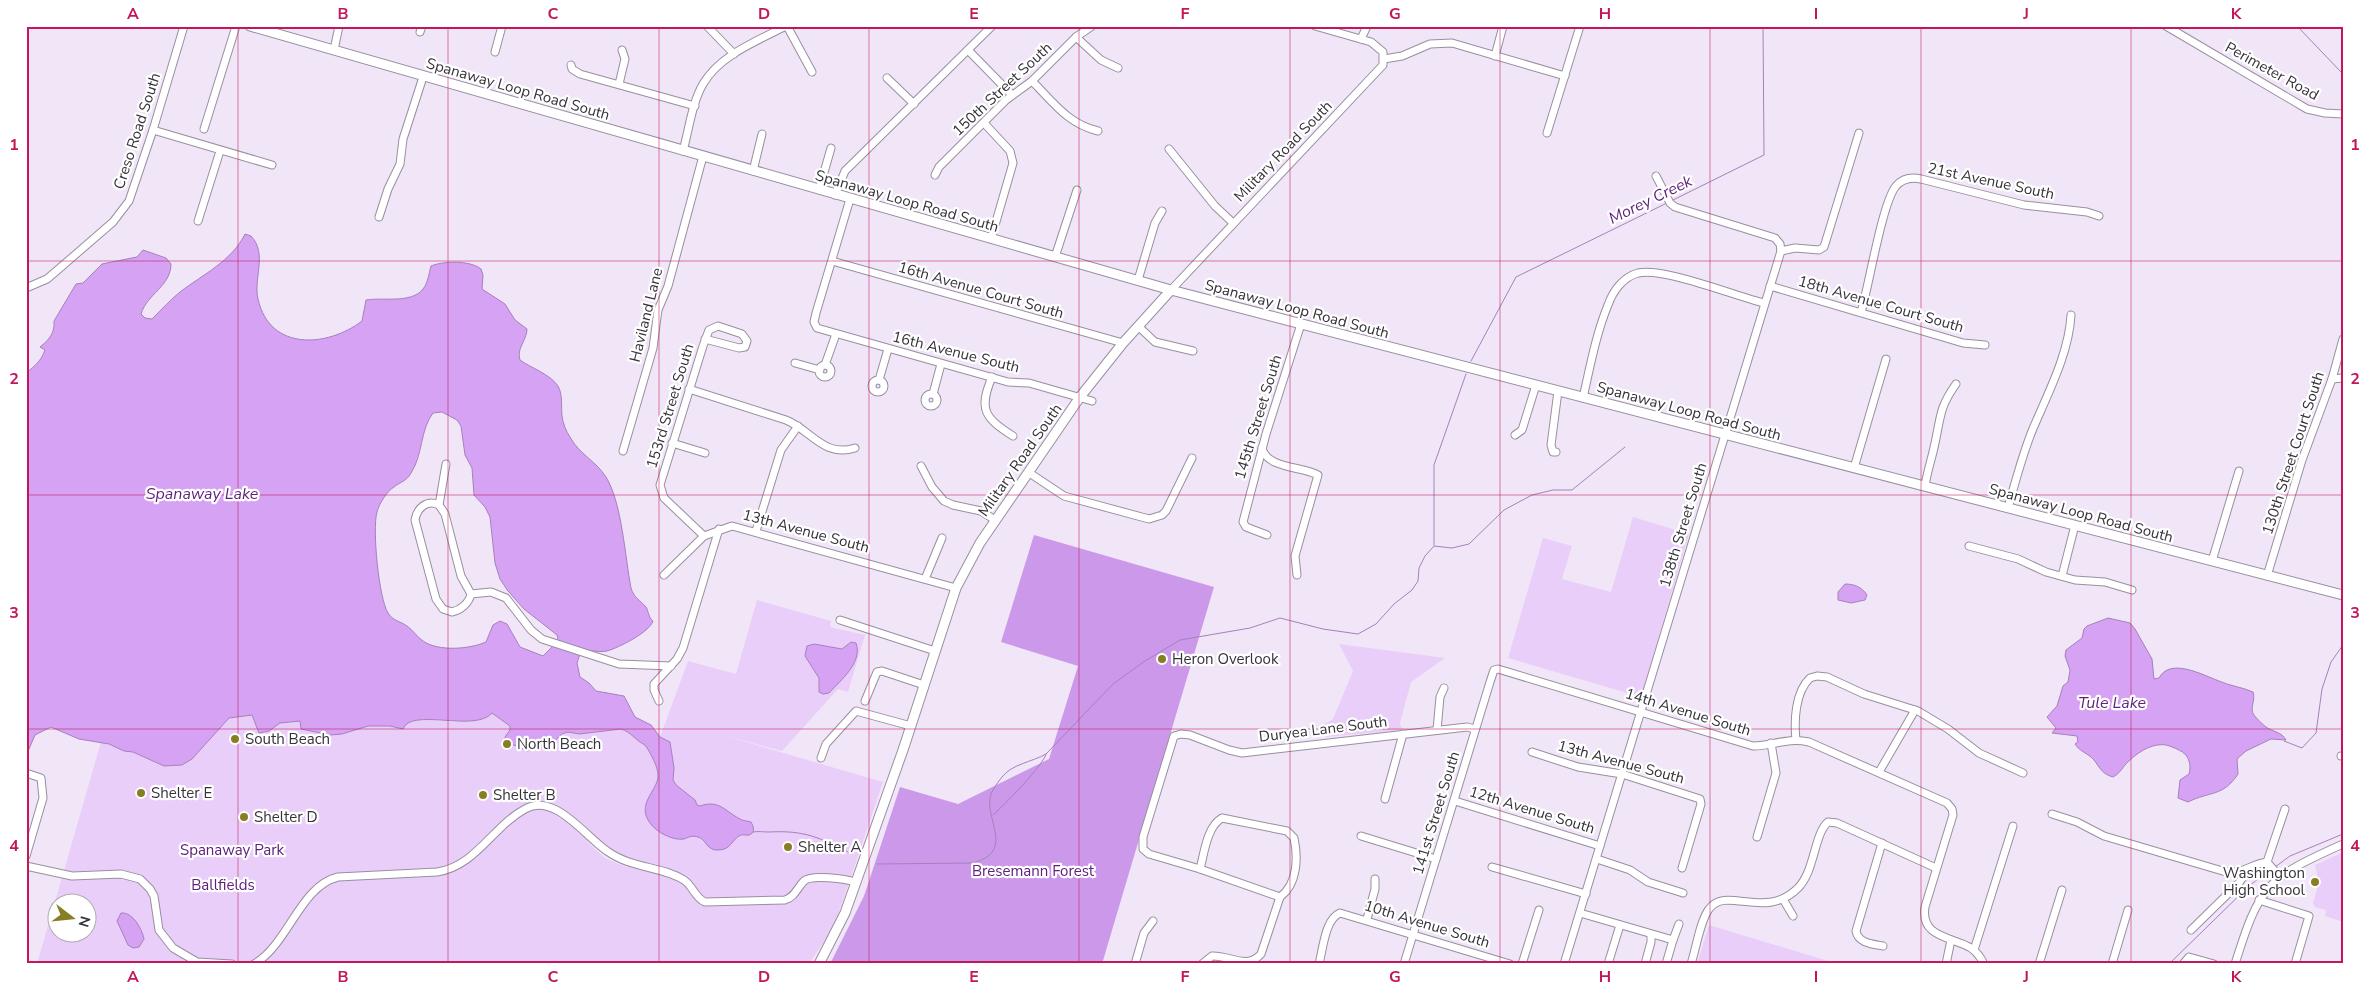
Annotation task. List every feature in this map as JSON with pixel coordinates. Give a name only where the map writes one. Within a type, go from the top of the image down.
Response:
[{"type":"main road","name":"Spanaway Loop Road South","points":[[250,26],[422,77],[1171,290],[2343,595]]},
{"type":"main road","name":"Military Road South","points":[[819,964],[841,923],[956,588],[971,558],[1080,397],[1123,343],[1171,290]]},
{"type":"street","name":"Creso Road South","points":[[26,288],[54,273],[107,227],[123,209],[134,190],[184,26]]},
{"type":"street","points":[[204,129],[236,26]]},
{"type":"street","points":[[334,50],[340,26]]},
{"type":"street","points":[[495,52],[502,26]]},
{"type":"street","points":[[707,26],[734,54]]},
{"type":"street","points":[[683,151],[695,106],[708,77],[734,54],[786,26],[812,72]]},
{"type":"street","points":[[835,195],[845,171],[992,26]]},
{"type":"street","name":"150th Street South","points":[[935,175],[939,167],[1012,95],[1032,81],[1076,37],[1092,26]]},
{"type":"street","points":[[1315,26],[1361,39],[1380,47],[1384,59],[1402,56],[1430,44],[1452,43],[1565,76]]},
{"type":"street","points":[[1361,39],[1367,26]]},
{"type":"street","points":[[1495,56],[1503,26]]},
{"type":"street","points":[[1547,133],[1580,26]]},
{"type":"street","name":"Perimeter Road","points":[[2166,26],[2307,108],[2324,113],[2343,114]]},
{"type":"street","points":[[1076,37],[1101,60],[1118,68]]},
{"type":"street","points":[[619,84],[625,59],[622,50]]},
{"type":"street","points":[[968,50],[1012,95]]},
{"type":"street","name":"Military Road South","points":[[1171,290],[1377,73],[1383,65],[1384,59]]},
{"type":"street","points":[[571,65],[572,69],[580,74],[695,106]]},
{"type":"street","points":[[379,217],[386,195],[400,164],[402,139],[422,77]]},
{"type":"street","points":[[887,78],[914,104]]},
{"type":"street","points":[[1032,81],[1071,120],[1079,125],[1098,131]]},
{"type":"street","points":[[984,123],[1010,151],[1013,163],[991,239]]},
{"type":"street","points":[[153,130],[272,165]]},
{"type":"street","points":[[1656,176],[1670,203],[1675,208],[1771,237],[1780,243],[1781,251],[1795,248],[1819,250],[1824,246],[1859,133]]},
{"type":"street","points":[[753,171],[762,134]]},
{"type":"street","points":[[819,190],[831,148]]},
{"type":"street","points":[[1169,149],[1215,206],[1233,223]]},
{"type":"street","points":[[198,221],[220,151]]},
{"type":"street","name":"Haviland Lane","points":[[623,451],[653,348],[658,310],[668,286],[703,156]]},
{"type":"street","name":"21st Avenue South","points":[[1861,312],[1890,201],[1897,184],[1906,179],[1921,179],[2024,205],[2087,212],[2099,216]]},
{"type":"street","points":[[1055,257],[1077,190]]},
{"type":"street","points":[[832,261],[850,199]]},
{"type":"street","points":[[1138,280],[1155,223],[1162,211]]},
{"type":"street","name":"138th Street South","points":[[1564,964],[1781,251]]},
{"type":"street","name":"16th Avenue South","points":[[832,261],[816,313],[815,324],[819,328],[941,364],[1014,383],[1029,383],[1092,401]]},
{"type":"street","name":"16th Avenue Court South","points":[[832,261],[1123,343]]},
{"type":"street","points":[[1583,398],[1607,307],[1618,287],[1627,278],[1643,272],[1662,273],[1764,303]]},
{"type":"street","name":"18th Avenue Court South","points":[[1770,286],[1963,343],[1985,345]]},
{"type":"street","points":[[2008,508],[2032,433],[2052,385],[2072,315]]},
{"type":"street","name":"145th Street South","points":[[1266,535],[1243,524],[1262,448],[1300,324]]},
{"type":"street","name":"153rd Street South","points":[[704,536],[661,493],[660,481],[689,389],[706,339],[711,328],[718,326],[742,334],[747,338],[746,344],[739,348],[706,339]]},
{"type":"street","points":[[1138,326],[1155,342],[1193,351]]},
{"type":"street","points":[[795,363],[822,367],[836,334]]},
{"type":"street","name":"130th Street Court South","points":[[2267,576],[2305,452],[2332,379],[2343,339]]},
{"type":"street","points":[[879,380],[888,349]]},
{"type":"street","points":[[1854,468],[1886,360]]},
{"type":"street","points":[[932,394],[941,364]]},
{"type":"street","points":[[992,377],[984,402],[985,410],[990,420],[1013,436]]},
{"type":"street","points":[[2332,379],[2343,378]]},
{"type":"street","points":[[1924,486],[1935,444],[1940,412],[1944,401],[1956,384]]},
{"type":"street","points":[[1516,434],[1522,430],[1536,385]]},
{"type":"street","points":[[689,389],[786,420],[798,426],[825,447],[843,451],[855,448]]},
{"type":"street","points":[[1556,452],[1553,452],[1551,445],[1558,391]]},
{"type":"street","points":[[756,531],[781,450],[798,426]]},
{"type":"street","points":[[672,443],[705,453]]},
{"type":"street","points":[[1262,448],[1266,456],[1273,461],[1317,474],[1296,556],[1297,576]]},
{"type":"street","points":[[1028,472],[1064,496],[1149,519],[1162,515],[1166,511],[1192,458]]},
{"type":"street","points":[[446,464],[439,505],[445,514],[463,582],[471,594]]},
{"type":"street","points":[[921,466],[932,487],[944,500],[959,507],[981,511],[995,520]]},
{"type":"street","points":[[2212,561],[2239,471]]},
{"type":"street","points":[[439,505],[430,503],[422,506],[418,510],[415,520],[436,599],[443,608],[452,612],[468,602],[471,594]]},
{"type":"street","name":"13th Avenue South","points":[[664,575],[704,536],[719,529],[732,526],[756,531],[956,588]]},
{"type":"street","points":[[2062,576],[2075,526]]},
{"type":"street","points":[[659,701],[654,690],[654,684],[677,660],[683,648],[719,529]]},
{"type":"street","points":[[925,579],[942,538]]},
{"type":"street","points":[[1969,546],[2018,559],[2046,572],[2075,580],[2105,582],[2132,590]]},
{"type":"street","points":[[471,594],[491,592],[506,598],[536,636],[551,643],[619,664],[671,666]]},
{"type":"street","points":[[840,620],[935,651]]},
{"type":"street","name":"14th Avenue South","points":[[1494,670],[1500,670],[1753,746],[1796,740],[1813,743],[1879,772],[1947,804],[1952,809],[1953,817],[1936,868]]},
{"type":"street","name":"141st Street South","points":[[1404,964],[1494,670]]},
{"type":"street","points":[[866,701],[877,672],[882,671],[924,685]]},
{"type":"street","points":[[1796,740],[1796,715],[1804,685],[1813,677],[1827,677],[1864,694],[1915,710],[1948,729],[1986,758],[2023,773]]},
{"type":"street","points":[[1437,730],[1440,697],[1444,688]]},
{"type":"street","points":[[1879,772],[1915,710]]},
{"type":"street","points":[[820,758],[826,744],[854,712],[861,711],[910,726]]},
{"type":"street","name":"Duryea Lane South","points":[[1200,869],[1148,854],[1143,849],[1142,842],[1152,807],[1170,746],[1176,735],[1190,735],[1228,750],[1242,753],[1437,730],[1467,727],[1475,729]]},
{"type":"street","points":[[1385,799],[1403,734]]},
{"type":"street","points":[[1757,837],[1776,772],[1771,743]]},
{"type":"street","name":"13th Avenue South","points":[[1532,752],[1578,767],[1622,774],[1694,796],[1701,801],[1682,868]]},
{"type":"street","points":[[26,773],[39,777],[43,782],[43,798],[26,856]]},
{"type":"street","name":"12th Avenue South","points":[[1455,801],[1600,846]]},
{"type":"street","points":[[254,964],[273,949],[310,897],[326,882],[338,877],[436,872],[451,869],[466,861],[521,812],[532,806],[558,810],[585,835],[614,856],[630,864],[678,877],[687,883],[702,901],[710,903],[788,899],[805,880],[814,877],[856,882]]},
{"type":"street","points":[[2235,964],[2251,918],[2273,869],[2285,809]]},
{"type":"street","points":[[2052,814],[2077,822],[2104,836],[2226,872],[2236,873],[2260,863],[2273,869],[2302,862],[2343,844]]},
{"type":"street","points":[[1202,964],[1212,956],[1244,962],[1252,961],[1259,957],[1266,944],[1280,897],[1291,884],[1296,867],[1296,844],[1293,834],[1230,818],[1220,819],[1212,828],[1200,869],[1280,897]]},
{"type":"street","points":[[1692,964],[1706,915],[1715,903],[1730,899],[1763,904],[1785,898],[1805,879],[1822,829],[1828,822],[1837,823],[1936,868],[1925,907],[1925,919],[1934,933],[1976,953],[1984,964]]},
{"type":"street","points":[[1976,953],[2013,826]]},
{"type":"street","points":[[1361,836],[1436,859]]},
{"type":"street","points":[[1882,843],[1856,931],[1858,937],[1863,941],[1883,946]]},
{"type":"street","name":"12th Avenue South","points":[[1597,859],[1630,870],[1648,882],[1683,893]]},
{"type":"street","points":[[26,866],[72,876],[122,874],[140,879],[154,896],[158,930],[173,948],[197,962],[232,964]]},
{"type":"street","points":[[1492,867],[1586,894]]},
{"type":"street","points":[[2191,930],[2238,884],[2249,869]]},
{"type":"street","points":[[1367,919],[1375,890],[1375,879]]},
{"type":"street","points":[[2039,964],[2062,890]]},
{"type":"street","points":[[1785,898],[1793,916]]},
{"type":"street","points":[[2259,900],[2309,916],[2294,964]]},
{"type":"street","points":[[1522,964],[1539,910]]},
{"type":"street","points":[[2112,964],[2128,910]]},
{"type":"street","name":"10th Avenue South","points":[[1319,964],[1331,922],[1337,914],[1345,913],[1485,960],[1510,964]]},
{"type":"street","points":[[1580,914],[1673,940]]},
{"type":"street","points":[[1135,964],[1144,933],[1154,921]]},
{"type":"street","points":[[1666,964],[1679,924]]},
{"type":"street","points":[[1608,964],[1620,925]]},
{"type":"street","points":[[1645,964],[1651,935]]},
{"type":"street","points":[[1946,964],[1951,940]]},
{"type":"street","points":[[2185,961],[2191,957],[2214,964]]},
{"type":"green space","points":[[1633,517],[1689,534],[1641,697],[1508,658],[1543,538],[1572,546],[1562,579],[1611,592]]},
{"type":"green space","name":"Bresemann Forest","points":[[1034,535],[1214,587],[1102,964],[830,964],[864,896],[900,787],[958,804],[1049,759],[1078,666],[1001,642]]},
{"type":"green space","name":"Spanaway Park","points":[[757,600],[831,621],[830,627],[865,635],[848,692],[838,689],[782,751],[722,735],[883,782],[834,927],[809,964],[37,964],[48,926],[48,942],[98,942],[98,892],[58,892],[101,742],[133,752],[164,766],[182,765],[192,759],[229,718],[252,715],[269,731],[280,723],[300,721],[302,729],[330,735],[342,734],[368,726],[390,726],[403,729],[407,724],[420,720],[458,722],[492,712],[510,726],[505,737],[558,738],[568,732],[579,734],[621,729],[645,745],[660,737],[688,661],[736,674]],"holes":[[[851,642],[850,669],[829,693],[818,688],[830,647],[842,649]],[[585,840],[628,868],[605,858]]]},
{"type":"green space","points":[[1339,644],[1445,658],[1411,682],[1400,723],[1402,730],[1326,737],[1322,726],[1333,719],[1353,671]]},
{"type":"green space","points":[[2343,852],[2343,922],[2325,916],[2326,910],[2315,907],[2313,903],[2319,882],[2315,865]]},
{"type":"green space","points":[[1709,925],[1838,964],[1697,964]]},
{"type":"water","name":"Spanaway Lake","points":[[245,234],[251,236],[259,250],[257,291],[265,316],[275,328],[287,336],[302,340],[333,336],[348,330],[362,321],[366,300],[396,299],[418,294],[426,284],[431,266],[456,262],[470,264],[481,269],[483,275],[482,289],[505,304],[515,320],[527,329],[519,352],[520,360],[545,375],[558,386],[561,397],[562,419],[567,432],[578,448],[606,477],[616,501],[631,588],[635,597],[646,607],[653,621],[640,635],[618,647],[607,651],[587,651],[580,654],[577,663],[580,677],[596,691],[624,696],[635,717],[651,725],[660,737],[670,742],[674,768],[673,780],[676,785],[695,800],[697,805],[717,805],[741,820],[751,822],[754,829],[751,834],[741,835],[725,849],[716,850],[710,848],[698,837],[692,836],[684,839],[675,839],[656,830],[646,816],[645,810],[648,798],[657,782],[657,769],[645,745],[624,730],[579,734],[568,732],[562,734],[549,746],[527,751],[507,742],[505,737],[510,730],[510,726],[492,713],[484,719],[472,721],[418,720],[408,723],[403,729],[390,726],[368,726],[342,734],[330,735],[301,729],[300,721],[280,723],[269,731],[259,733],[252,715],[229,718],[192,759],[182,765],[164,766],[133,752],[124,751],[109,744],[79,739],[51,727],[35,735],[26,756],[26,373],[42,357],[45,350],[40,347],[51,336],[54,329],[54,321],[76,284],[83,283],[102,264],[137,257],[143,250],[166,258],[171,264],[170,272],[163,284],[148,301],[141,314],[145,318],[152,319],[180,292],[225,260]],"holes":[[[442,412],[457,420],[461,426],[465,455],[472,468],[474,495],[485,507],[490,517],[495,563],[500,579],[524,609],[557,635],[558,638],[554,645],[543,656],[520,647],[507,624],[500,621],[493,625],[486,642],[463,648],[437,647],[421,639],[407,626],[392,618],[385,605],[379,579],[376,548],[375,533],[378,509],[389,491],[405,480],[411,473],[418,458],[426,427],[433,413]]]},
{"type":"water","points":[[1845,584],[1855,585],[1863,590],[1867,595],[1865,600],[1851,603],[1838,600],[1838,592]]},
{"type":"water","name":"Tule Lake","points":[[2108,618],[2130,623],[2135,629],[2152,659],[2154,679],[2159,678],[2164,672],[2171,669],[2187,669],[2253,692],[2252,710],[2254,715],[2266,727],[2280,734],[2286,740],[2271,739],[2246,751],[2237,759],[2238,774],[2227,787],[2188,802],[2178,798],[2180,780],[2189,774],[2190,766],[2188,760],[2183,752],[2167,745],[2149,747],[2133,757],[2113,777],[2106,774],[2092,758],[2077,747],[2075,744],[2078,742],[2077,736],[2052,733],[2056,728],[2047,717],[2057,706],[2063,686],[2068,682],[2070,670],[2065,656],[2066,650],[2082,638],[2084,629],[2087,626]]},
{"type":"water","points":[[851,642],[856,643],[857,650],[854,664],[829,693],[823,694],[819,692],[819,678],[805,656],[807,646],[814,644],[842,649]]},
{"type":"water","points":[[121,913],[129,915],[139,926],[144,939],[139,947],[133,948],[128,945],[117,921]]},
{"type":"waterway","name":"Morey Creek","points":[[1671,201],[1764,155],[1763,26]]},
{"type":"waterway","points":[[2297,26],[2343,74]]},
{"type":"waterway","name":"Morey Creek","points":[[1471,361],[1516,277],[1667,203]]},
{"type":"waterway","name":"Morey Creek","points":[[1434,545],[1434,465],[1466,374]]},
{"type":"waterway","points":[[877,864],[972,863],[985,858],[993,851],[996,843],[990,804],[991,794],[1002,777],[1011,769],[1046,754],[1113,684],[1145,661],[1180,640],[1250,628],[1280,618],[1323,629],[1358,634],[1376,624],[1394,604],[1412,590],[1418,581],[1419,568],[1425,556],[1434,546],[1452,548],[1469,544],[1504,510],[1532,495],[1553,490],[1572,490],[1625,447]]},
{"type":"waterway","points":[[2284,741],[2302,748],[2316,733],[2322,689],[2331,662],[2343,645]]},
{"type":"waterway","points":[[993,815],[1031,776],[1046,754]]},
{"type":"waterway","points":[[753,832],[793,832],[803,834],[822,839],[852,854]]},
{"type":"waterway","points":[[2275,867],[2290,856],[2343,834]]},
{"type":"waterway","points":[[2169,964],[2250,885],[2269,871]]},
{"type":"place","name":"Heron Overlook","points":[[1162,659]]},
{"type":"place","name":"South Beach","points":[[235,739]]},
{"type":"place","name":"North Beach","points":[[507,744]]},
{"type":"place","name":"Shelter E","points":[[141,793]]},
{"type":"place","name":"Shelter B","points":[[483,795]]},
{"type":"place","name":"Shelter D","points":[[244,817]]},
{"type":"place","name":"Shelter A","points":[[788,847]]},
{"type":"place","name":"Washington High School","points":[[2315,882]]},
{"type":"park label","name":"Ballfields","points":[[223,885]]}]
